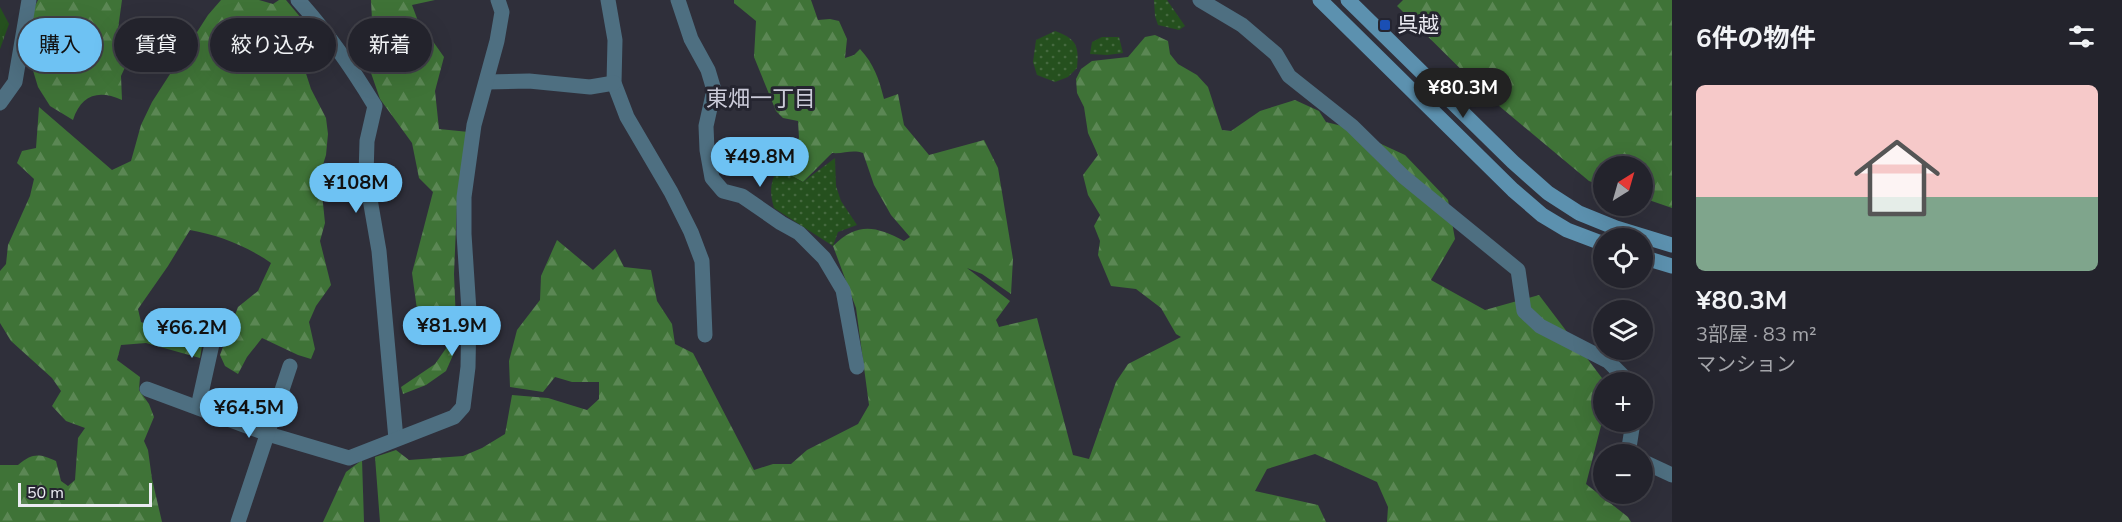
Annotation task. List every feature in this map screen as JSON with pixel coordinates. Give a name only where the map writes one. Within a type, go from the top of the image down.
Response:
[{"type":"street","points":[[0,103],[15,82],[29,0]]},
{"type":"street","points":[[298,0],[322,25],[375,106],[367,141],[366,176],[379,251],[396,439]]},
{"type":"street","points":[[147,389],[268,434],[349,458],[454,417],[463,407],[468,367],[469,311],[464,197],[474,125],[497,41],[502,12],[498,0]]},
{"type":"street","points":[[609,0],[615,40],[614,83],[627,117],[671,192],[691,232],[702,261],[705,335]]},
{"type":"street","points":[[678,0],[691,39],[709,74],[714,90],[706,126],[712,178],[723,191],[742,196],[799,233],[824,258],[843,290],[857,367]]},
{"type":"street","points":[[1200,0],[1242,25],[1268,47],[1276,54],[1289,76],[1352,126],[1404,177],[1518,270],[1524,311],[1540,326],[1608,361],[1619,372]]},
{"type":"street","points":[[1320,0],[1513,190],[1542,215],[1567,230],[1593,240]]},
{"type":"street","points":[[1348,0],[1513,162],[1548,193],[1579,213],[1616,228],[1672,245]]},
{"type":"street","points":[[487,82],[529,81],[590,87],[614,83]]},
{"type":"street","points":[[1653,260],[1672,266]]},
{"type":"street","points":[[198,407],[218,317]]},
{"type":"street","points":[[238,522],[290,366]]},
{"type":"street","points":[[1653,466],[1672,475]]},
{"type":"green space","points":[[38,0],[122,0],[120,18],[114,18],[114,72],[123,72],[122,100],[105,95],[92,97],[81,105],[73,120],[50,106],[38,87],[33,72],[102,72],[102,18],[33,18]]},
{"type":"green space","points":[[221,0],[259,0],[273,4],[279,0],[286,0],[301,18],[210,18],[210,72],[305,72],[311,89],[326,118],[328,134],[326,155],[320,174],[325,223],[320,241],[331,285],[316,306],[309,322],[315,349],[311,359],[262,338],[247,357],[238,374],[225,366],[220,355],[238,307],[258,291],[271,263],[232,242],[190,230],[138,309],[141,322],[202,346],[200,358],[146,343],[121,345],[117,360],[140,377],[139,390],[149,404],[154,417],[144,441],[148,450],[162,522],[0,522],[0,465],[18,465],[32,456],[45,457],[56,461],[61,481],[68,486],[75,480],[78,438],[85,428],[66,421],[52,406],[61,391],[52,378],[11,341],[0,323],[0,271],[6,264],[8,245],[30,196],[34,179],[17,163],[22,151],[36,148],[39,107],[112,170],[131,161],[141,125],[152,102],[171,72],[198,72],[198,31]]},
{"type":"green space","points":[[371,0],[435,0],[412,5],[417,18],[372,18]]},
{"type":"green space","points":[[734,0],[811,0],[818,20],[839,21],[847,39],[845,58],[854,55],[860,49],[875,72],[884,99],[898,94],[904,125],[929,155],[984,140],[998,168],[1013,259],[1011,294],[982,274],[967,268],[1010,301],[996,320],[999,327],[1037,318],[1073,455],[1089,459],[1116,382],[1128,364],[1181,337],[1176,334],[1161,308],[1136,289],[1111,286],[1098,255],[1100,241],[1094,226],[1100,215],[1088,195],[1083,175],[1098,155],[1088,133],[1084,107],[1077,93],[1076,79],[1081,69],[1092,61],[1128,57],[1145,37],[1155,35],[1168,41],[1170,54],[1178,64],[1197,75],[1208,87],[1222,130],[1231,131],[1260,111],[1295,100],[1319,111],[1326,122],[1342,126],[1405,155],[1448,200],[1455,239],[1431,280],[1485,310],[1539,295],[1597,372],[1593,372],[1593,432],[1599,432],[1596,444],[1593,444],[1593,457],[1586,484],[1593,490],[1593,504],[1611,504],[1631,522],[1387,522],[1388,507],[1377,482],[1315,454],[1267,469],[1255,491],[1318,505],[1326,522],[380,522],[375,457],[396,450],[409,460],[463,456],[482,448],[505,434],[512,395],[548,398],[587,410],[599,399],[599,382],[572,382],[555,377],[543,392],[510,387],[509,361],[517,330],[540,300],[541,276],[557,240],[593,270],[615,249],[624,267],[651,270],[657,301],[672,324],[675,344],[693,353],[754,470],[773,464],[791,464],[807,450],[858,424],[869,405],[856,308],[833,246],[851,233],[867,229],[884,232],[904,241],[910,237],[891,215],[874,185],[863,153],[855,151],[832,153],[803,182],[792,176],[786,155],[799,138],[798,121],[783,118],[776,111],[754,57],[756,21],[734,3]]},
{"type":"green space","points":[[1154,0],[1167,0],[1185,26],[1179,30],[1158,25]]},
{"type":"green space","points":[[1403,0],[1672,0],[1672,208],[1653,201],[1653,156],[1593,156],[1593,182],[1589,181],[1492,100],[1397,6]]},
{"type":"green space","points":[[0,7],[9,24],[0,49]]},
{"type":"green space","points":[[1055,31],[1072,40],[1077,49],[1078,60],[1077,68],[1068,77],[1055,82],[1037,75],[1033,62],[1036,40]]},
{"type":"green space","points":[[1102,37],[1119,37],[1123,53],[1090,54],[1092,42]]},
{"type":"green space","points":[[432,40],[444,57],[435,91],[439,129],[469,132],[457,204],[454,274],[457,346],[446,371],[426,385],[403,394],[401,387],[435,364],[449,344],[443,330],[418,317],[412,273],[433,192],[419,178],[412,143],[380,99],[371,73],[432,72]]},
{"type":"green space","points":[[835,158],[836,186],[841,201],[857,225],[838,232],[833,246],[774,208],[771,191],[773,180],[781,165],[792,176],[803,182]]},
{"type":"green space","points":[[362,460],[364,522],[323,522],[346,472]]},
{"type":"place","name":"呉越","points":[[1385,25]]},
{"type":"district","name":"東畑一丁目","points":[[761,99]]}]
